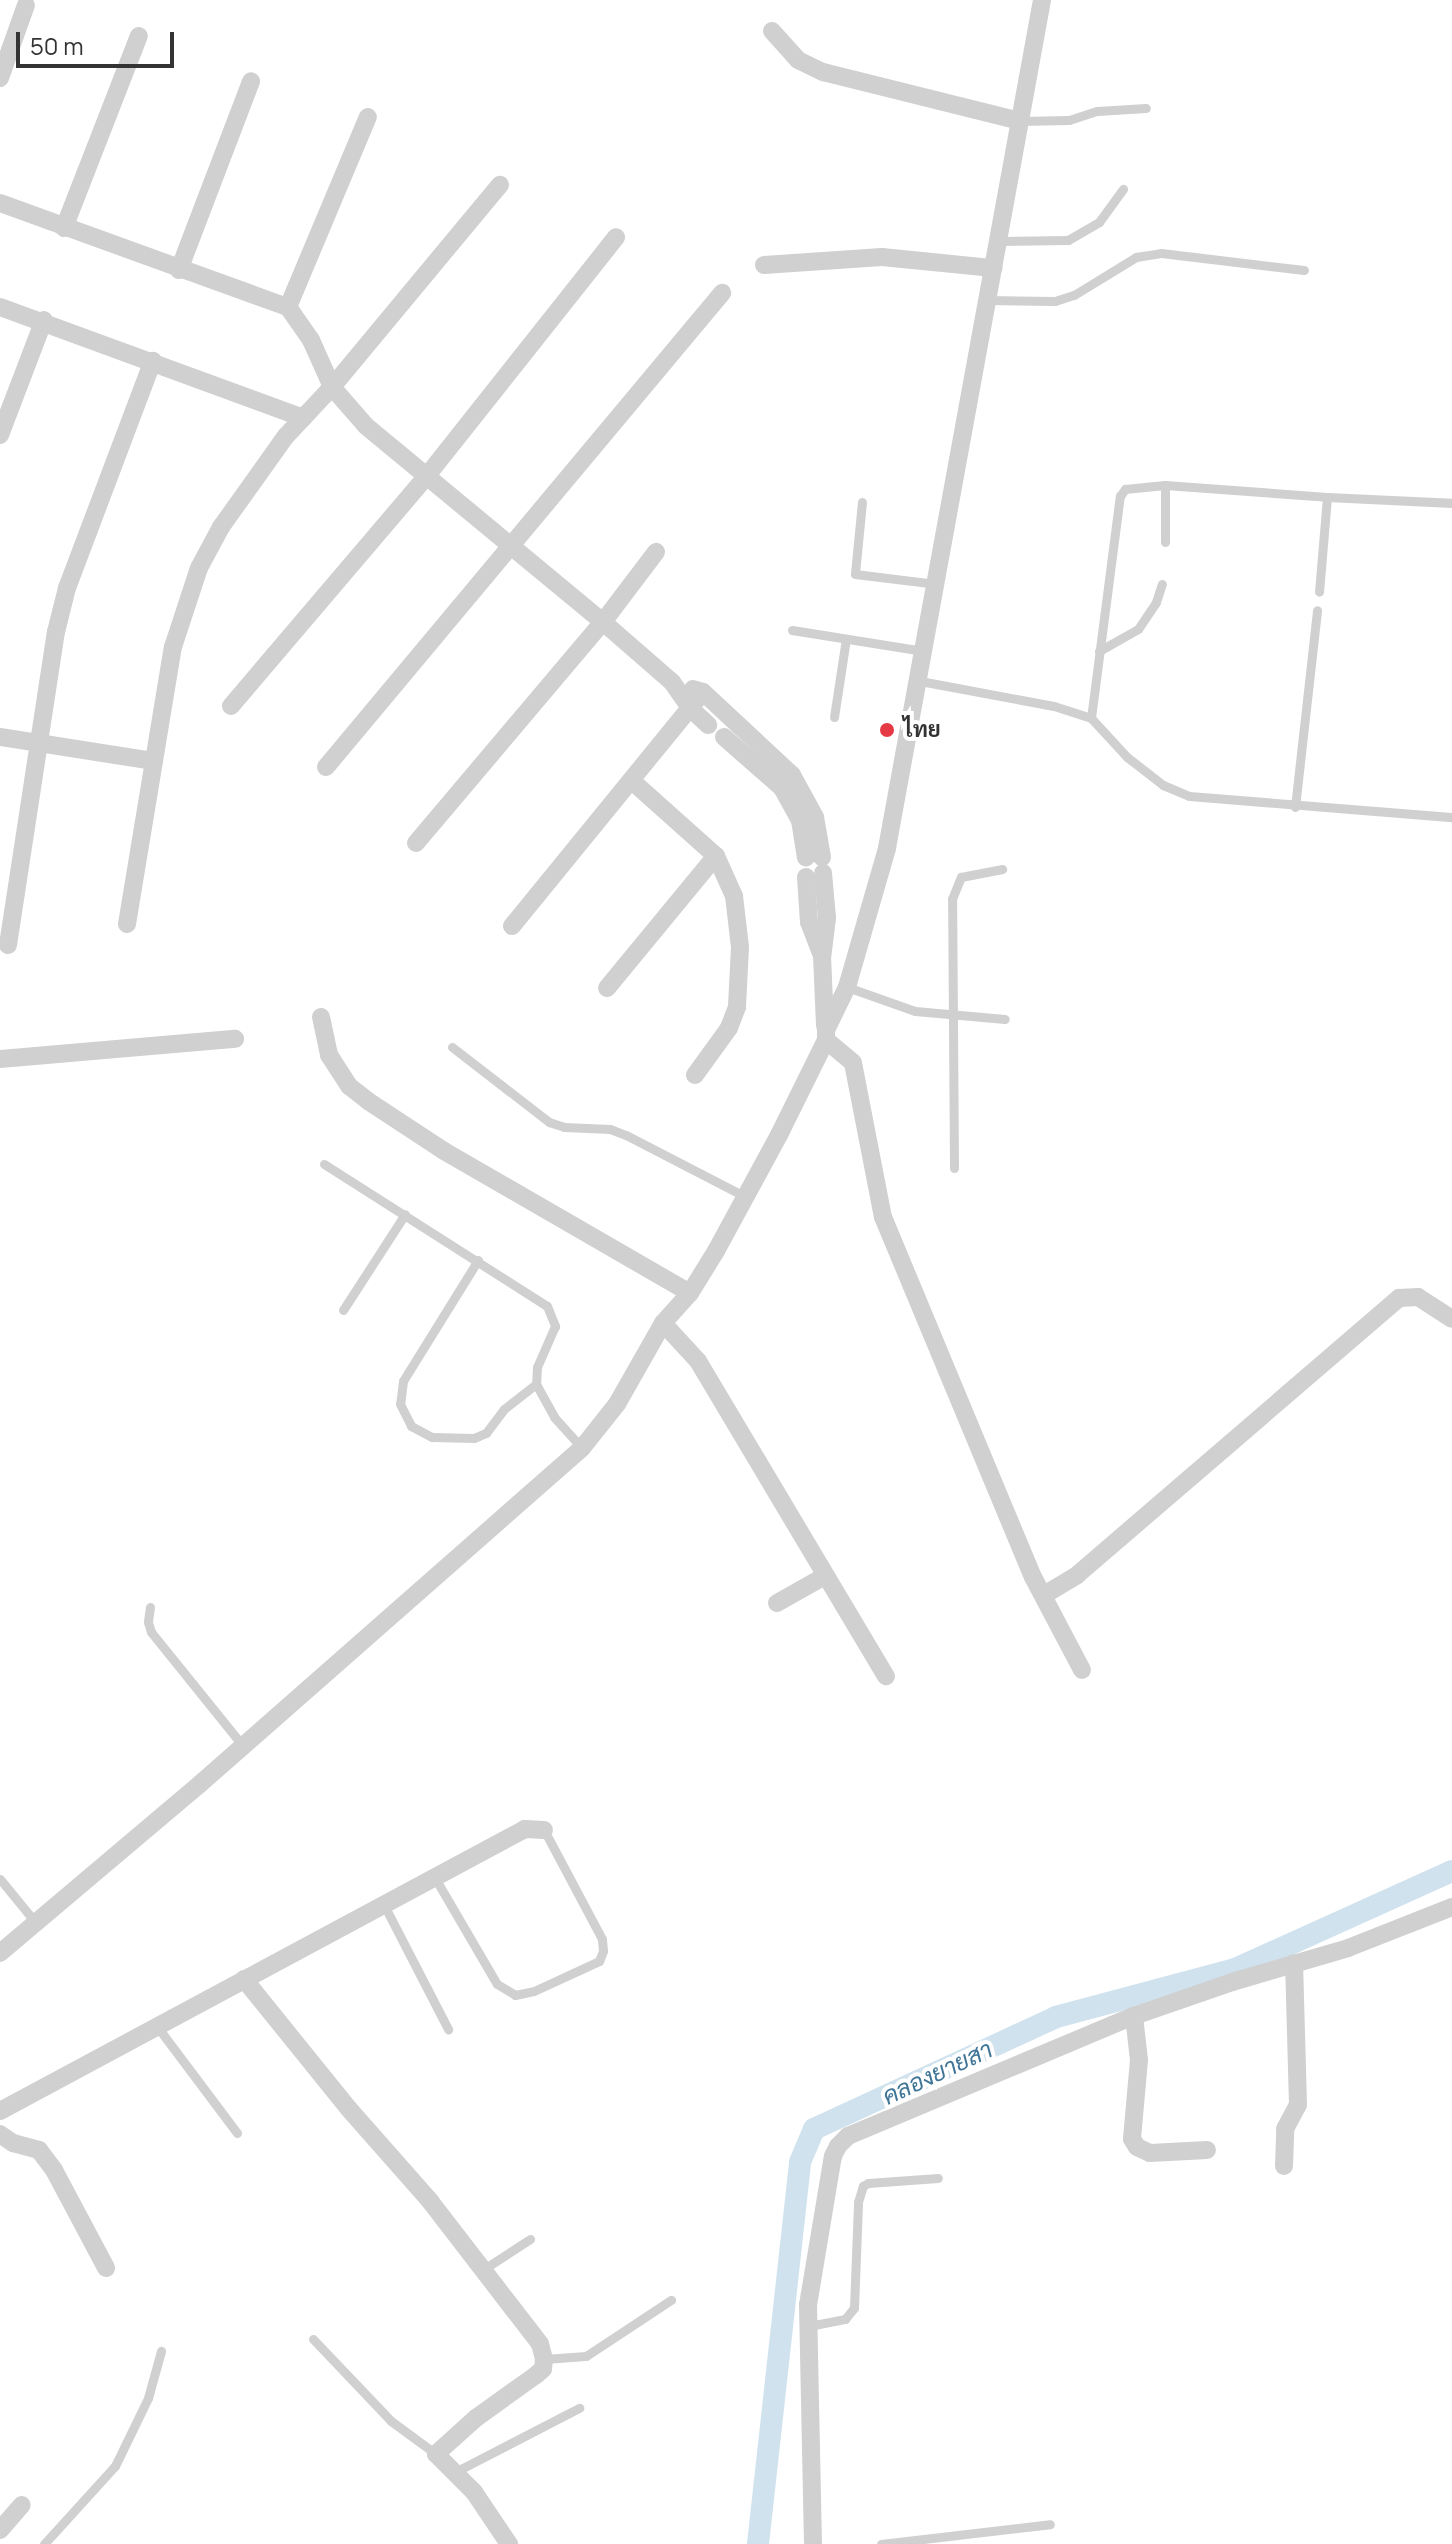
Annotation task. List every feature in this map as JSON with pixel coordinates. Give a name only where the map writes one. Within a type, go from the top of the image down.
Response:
[{"type":"street","points":[[0,1953],[243,1746],[582,1448],[617,1404],[663,1323],[690,1293],[746,1197],[847,987],[887,848],[920,681],[1042,0]]},
{"type":"street","points":[[0,78],[26,5]]},
{"type":"street","points":[[772,31],[798,60],[823,72],[1019,121]]},
{"type":"street","points":[[64,228],[139,36]]},
{"type":"street","points":[[179,270],[251,81]]},
{"type":"street","points":[[288,307],[368,117]]},
{"type":"street","points":[[127,924],[173,647],[199,568],[248,486],[500,185]]},
{"type":"street","points":[[0,203],[288,307],[311,340],[332,387],[366,426],[672,682],[690,708],[708,725]]},
{"type":"street","points":[[231,706],[426,477],[616,237]]},
{"type":"street","points":[[764,265],[882,257],[993,268]]},
{"type":"street","points":[[326,767],[722,293]]},
{"type":"street","points":[[0,307],[44,320],[303,418]]},
{"type":"street","points":[[0,435],[44,320]]},
{"type":"street","points":[[8,945],[38,743],[67,588],[153,361]]},
{"type":"street","points":[[416,843],[603,622],[656,552]]},
{"type":"street","points":[[672,682],[703,692],[787,782],[827,918],[822,956],[826,1035],[853,1063],[883,1217],[1033,1577],[1082,1670]]},
{"type":"street","points":[[512,926],[703,692]]},
{"type":"street","points":[[0,737],[154,761]]},
{"type":"street","points":[[724,737],[787,782]]},
{"type":"street","points":[[632,781],[716,856],[728,880],[736,909],[740,983],[737,1007],[729,1028],[695,1075]]},
{"type":"street","points":[[607,988],[716,856]]},
{"type":"street","points":[[321,1017],[329,1055],[349,1086],[368,1101],[444,1151],[690,1293]]},
{"type":"street","points":[[0,1059],[235,1039]]},
{"type":"street","points":[[1044,1595],[1077,1575],[1399,1298],[1418,1297],[1452,1319]]},
{"type":"street","points":[[663,1323],[698,1361],[886,1676]]},
{"type":"street","points":[[777,1603],[825,1576]]},
{"type":"street","points":[[0,2111],[159,2029],[244,1979],[525,1829],[533,1826],[544,1830]]},
{"type":"street","points":[[813,2544],[809,2326],[812,2270],[833,2156],[848,2136],[1134,2016],[1348,1948],[1452,1909]]},
{"type":"street","points":[[1284,2166],[1285,2129],[1298,2105],[1294,1963]]},
{"type":"street","points":[[244,1979],[484,2269],[540,2344],[543,2369],[476,2418],[436,2454],[474,2492],[509,2544]]},
{"type":"street","points":[[1134,2016],[1139,2060],[1132,2139],[1137,2147],[1150,2153],[1207,2150]]},
{"type":"street","points":[[0,2134],[13,2143],[39,2150],[54,2170],[106,2268]]},
{"type":"street","points":[[0,2530],[22,2505]]},
{"type":"lane","points":[[1019,121],[1069,120],[1097,111],[1146,108]]},
{"type":"lane","points":[[998,241],[1068,240],[1099,222],[1123,189]]},
{"type":"lane","points":[[987,300],[1055,301],[1074,295],[1136,257],[1161,253],[1304,270]]},
{"type":"lane","points":[[1165,485],[1165,542]]},
{"type":"lane","points":[[1091,718],[1120,496],[1129,487],[1165,485],[1452,503]]},
{"type":"lane","points":[[1319,592],[1327,497]]},
{"type":"lane","points":[[862,502],[855,574],[937,584]]},
{"type":"lane","points":[[1099,651],[1138,629],[1156,602],[1162,584]]},
{"type":"lane","points":[[1295,807],[1317,610]]},
{"type":"lane","points":[[792,630],[925,651]]},
{"type":"lane","points":[[834,717],[846,639]]},
{"type":"lane","points":[[920,681],[1054,706],[1091,718],[1127,757],[1177,792],[1205,799],[1452,817]]},
{"type":"lane","points":[[954,1168],[952,1017],[955,885],[969,874],[1002,869]]},
{"type":"lane","points":[[847,987],[915,1011],[952,1017],[1005,1019]]},
{"type":"lane","points":[[452,1047],[549,1122],[564,1127],[610,1129],[626,1135],[746,1197]]},
{"type":"lane","points":[[324,1164],[547,1306],[555,1318],[555,1326],[537,1367],[536,1384],[554,1417],[582,1448]]},
{"type":"lane","points":[[343,1310],[405,1214]]},
{"type":"lane","points":[[478,1260],[403,1381],[400,1404],[411,1426],[432,1437],[474,1438],[486,1433],[504,1409],[536,1384]]},
{"type":"lane","points":[[150,1607],[148,1622],[151,1632],[243,1746]]},
{"type":"lane","points":[[435,1878],[497,1984],[515,1995],[534,1991],[599,1961],[603,1951],[602,1939],[544,1830]]},
{"type":"lane","points":[[0,1879],[37,1923]]},
{"type":"lane","points":[[384,1905],[448,2029]]},
{"type":"lane","points":[[159,2029],[237,2133]]},
{"type":"lane","points":[[809,2326],[845,2319],[854,2308],[858,2202],[863,2186],[868,2183],[938,2178]]},
{"type":"lane","points":[[484,2269],[530,2239]]},
{"type":"lane","points":[[544,2359],[586,2356],[671,2300]]},
{"type":"lane","points":[[313,2339],[391,2421],[436,2454]]},
{"type":"lane","points":[[44,2544],[115,2466],[148,2398],[161,2351]]},
{"type":"lane","points":[[455,2472],[579,2408]]},
{"type":"lane","points":[[881,2544],[1050,2524]]},
{"type":"waterway","name":"คลองยายสา","points":[[758,2544],[800,2162],[814,2129],[1056,2017],[1235,1969],[1452,1871]]},
{"type":"place","name":"ไทย","points":[[887,730]]}]
